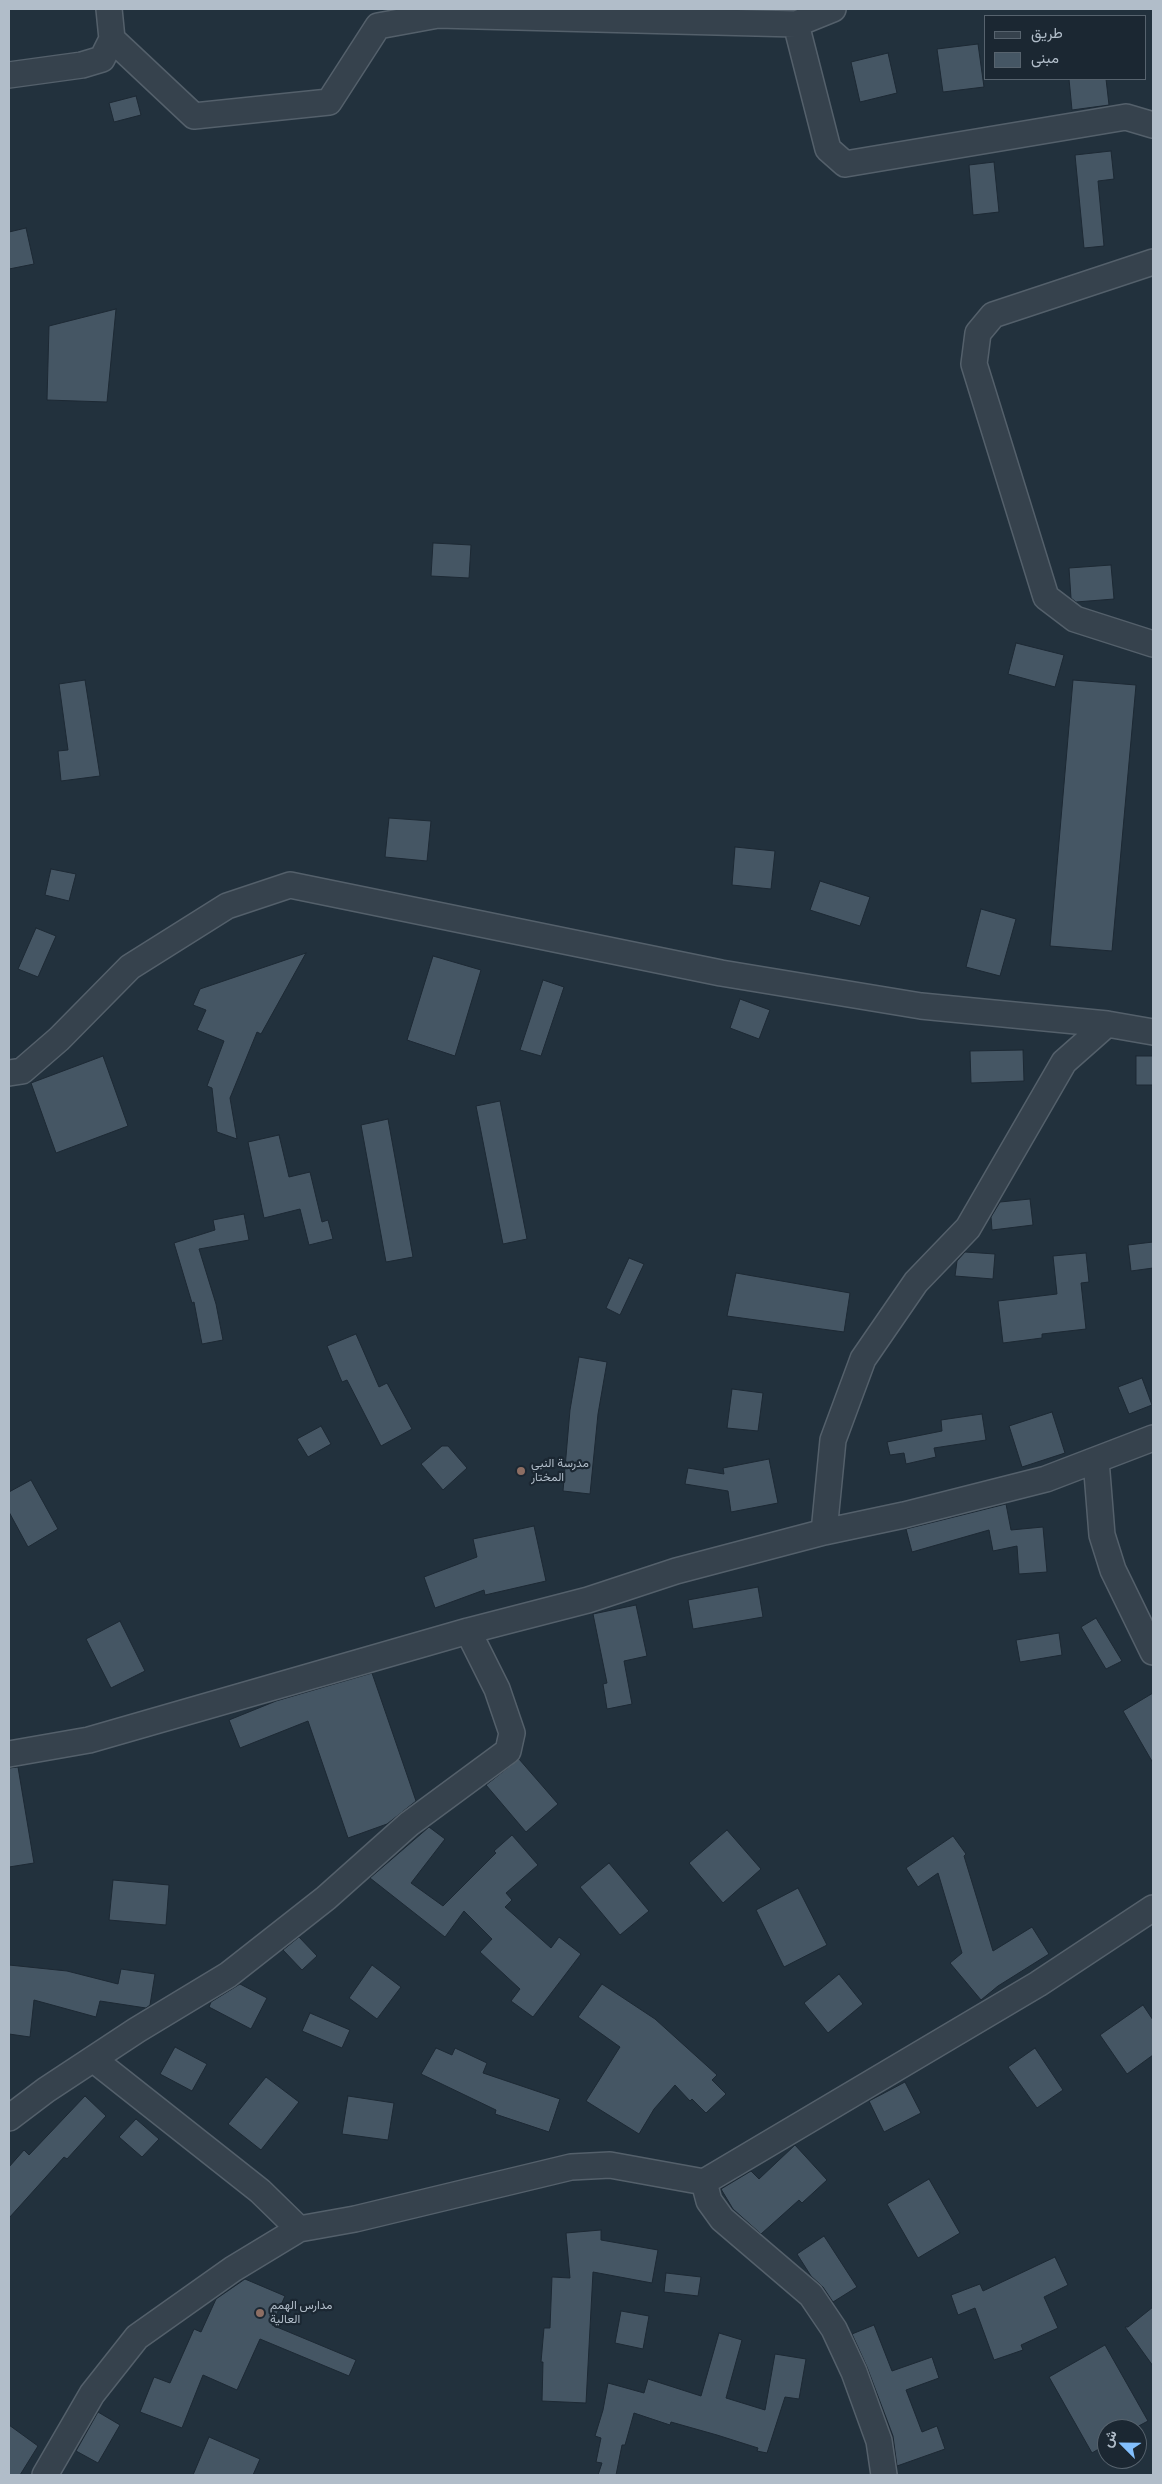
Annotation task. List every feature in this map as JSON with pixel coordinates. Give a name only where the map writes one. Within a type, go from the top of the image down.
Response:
[{"type":"street","points":[[9,75],[82,65],[102,59],[112,39],[109,9]]},
{"type":"street","points":[[112,39],[194,116],[329,102],[378,26],[438,16],[796,24],[833,9]]},
{"type":"street","points":[[796,24],[828,150],[845,164],[1126,117],[1153,125]]},
{"type":"street","points":[[1153,262],[993,315],[978,333],[974,364],[1046,597],[1075,619],[1153,644]]},
{"type":"street","points":[[9,1073],[22,1071],[59,1039],[130,967],[227,906],[290,885],[721,973],[921,1006],[1107,1024],[1153,1032]]},
{"type":"street","points":[[824,1532],[833,1440],[863,1359],[916,1282],[968,1228],[1064,1062],[1107,1024]]},
{"type":"street","points":[[9,1754],[89,1740],[468,1632],[588,1600],[676,1571],[824,1532],[904,1515],[1046,1479],[1153,1438]]},
{"type":"street","points":[[1096,1460],[1102,1535],[1114,1570],[1153,1652]]},
{"type":"street","points":[[9,2118],[93,2059],[228,1975],[326,1898],[409,1824],[508,1751],[512,1733],[497,1689],[468,1632]]},
{"type":"street","points":[[45,2475],[92,2394],[136,2338],[233,2269],[299,2229],[374,2214],[570,2167],[610,2166],[704,2182],[1038,1984],[1153,1908]]},
{"type":"street","points":[[93,2059],[260,2191],[299,2229]]},
{"type":"street","points":[[704,2182],[709,2201],[722,2219],[811,2295],[834,2329],[854,2372],[879,2441],[884,2475]]},
{"type":"building","points":[[978,44],[984,87],[943,92],[937,49]]},
{"type":"building","points":[[888,53],[897,93],[860,102],[851,62]]},
{"type":"building","points":[[1069,80],[1106,80],[1109,105],[1072,110]]},
{"type":"building","points":[[136,96],[141,115],[114,122],[109,103]]},
{"type":"building","points":[[1111,151],[1114,179],[1098,181],[1104,246],[1084,248],[1075,155]]},
{"type":"building","points":[[994,162],[999,212],[973,215],[969,165]]},
{"type":"building","points":[[26,228],[34,264],[9,269],[9,232]]},
{"type":"building","points":[[116,309],[107,402],[47,400],[49,326]]},
{"type":"building","points":[[433,543],[471,545],[469,578],[431,576]]},
{"type":"building","points":[[1111,565],[1114,599],[1076,602],[1071,598],[1069,568]]},
{"type":"building","points":[[1016,643],[1064,655],[1055,687],[1008,674]]},
{"type":"building","points":[[85,680],[100,776],[61,781],[58,751],[68,750],[59,684]]},
{"type":"building","points":[[1073,680],[1136,685],[1112,951],[1050,946]]},
{"type":"building","points":[[389,818],[431,821],[427,861],[385,857]]},
{"type":"building","points":[[735,847],[775,851],[771,889],[732,885]]},
{"type":"building","points":[[51,869],[76,874],[69,901],[45,895]]},
{"type":"building","points":[[820,881],[870,897],[860,926],[810,910]]},
{"type":"building","points":[[981,909],[1016,919],[1000,976],[966,967]]},
{"type":"building","points":[[36,928],[56,936],[38,977],[18,969]]},
{"type":"building","points":[[306,953],[261,1034],[257,1032],[230,1098],[237,1139],[217,1132],[212,1088],[207,1086],[224,1041],[197,1030],[206,1010],[193,1005],[200,989]]},
{"type":"building","points":[[433,956],[481,970],[455,1056],[407,1040]]},
{"type":"building","points":[[543,980],[564,987],[541,1056],[520,1050]]},
{"type":"building","points":[[740,999],[770,1010],[759,1039],[730,1028]]},
{"type":"building","points":[[1023,1050],[1024,1081],[971,1083],[970,1051]]},
{"type":"building","points":[[103,1056],[128,1126],[56,1153],[31,1083]]},
{"type":"building","points":[[1136,1056],[1153,1056],[1153,1085],[1136,1085]]},
{"type":"building","points":[[500,1101],[527,1239],[503,1244],[476,1106]]},
{"type":"building","points":[[388,1119],[413,1257],[386,1262],[361,1125]]},
{"type":"building","points":[[279,1135],[289,1177],[310,1172],[322,1222],[328,1220],[333,1239],[309,1245],[300,1209],[264,1218],[248,1142]]},
{"type":"building","points":[[1030,1199],[1033,1225],[992,1230],[991,1217],[1000,1202]]},
{"type":"building","points":[[244,1214],[249,1240],[199,1249],[216,1304],[223,1340],[202,1344],[194,1302],[192,1303],[174,1243],[215,1230],[213,1220]]},
{"type":"building","points":[[1153,1242],[1153,1268],[1131,1271],[1128,1245]]},
{"type":"building","points":[[965,1252],[995,1254],[993,1279],[955,1276],[957,1261]]},
{"type":"building","points":[[1086,1253],[1089,1282],[1081,1283],[1086,1329],[1042,1334],[1042,1338],[1003,1343],[998,1301],[1057,1294],[1053,1256]]},
{"type":"building","points":[[629,1258],[644,1264],[620,1315],[606,1308]]},
{"type":"building","points":[[736,1273],[850,1293],[844,1332],[727,1316]]},
{"type":"building","points":[[356,1334],[379,1387],[387,1383],[412,1429],[381,1446],[347,1380],[342,1382],[327,1346]]},
{"type":"building","points":[[579,1357],[607,1362],[598,1414],[590,1494],[563,1491],[570,1410]]},
{"type":"building","points":[[1142,1378],[1152,1405],[1129,1414],[1118,1387]]},
{"type":"building","points":[[732,1389],[763,1393],[758,1431],[727,1428]]},
{"type":"building","points":[[1052,1412],[1065,1453],[1022,1467],[1009,1426]]},
{"type":"building","points":[[982,1414],[986,1440],[934,1448],[936,1457],[906,1464],[904,1453],[890,1455],[887,1442],[942,1431],[941,1420]]},
{"type":"building","points":[[321,1426],[331,1444],[308,1457],[297,1439]]},
{"type":"building","points":[[442,1446],[448,1446],[467,1468],[443,1490],[421,1464]]},
{"type":"building","points":[[769,1459],[778,1503],[731,1512],[728,1491],[685,1484],[688,1468],[724,1474],[723,1468]]},
{"type":"building","points":[[31,1480],[58,1529],[28,1547],[9,1512],[9,1492]]},
{"type":"building","points":[[1006,1504],[1011,1530],[1043,1527],[1047,1572],[1019,1574],[1017,1546],[993,1551],[989,1530],[912,1552],[906,1529]]},
{"type":"building","points":[[534,1526],[546,1581],[485,1595],[484,1590],[435,1608],[424,1577],[477,1557],[473,1539]]},
{"type":"building","points":[[758,1587],[763,1617],[693,1629],[688,1600]]},
{"type":"building","points":[[636,1605],[647,1656],[624,1661],[632,1704],[607,1709],[603,1684],[607,1683],[593,1614]]},
{"type":"building","points":[[1096,1618],[1122,1661],[1106,1669],[1081,1627]]},
{"type":"building","points":[[120,1621],[145,1671],[111,1688],[86,1639]]},
{"type":"building","points":[[1059,1633],[1062,1655],[1020,1662],[1016,1640]]},
{"type":"building","points":[[372,1673],[416,1801],[387,1824],[348,1838],[308,1721],[240,1748],[229,1720],[276,1701]]},
{"type":"building","points":[[1153,1693],[1153,1763],[1123,1711]]},
{"type":"building","points":[[519,1759],[558,1804],[526,1832],[486,1785]]},
{"type":"building","points":[[18,1767],[34,1863],[9,1867],[9,1768]]},
{"type":"building","points":[[429,1827],[445,1839],[411,1883],[443,1906],[496,1853],[494,1851],[512,1835],[538,1865],[506,1893],[512,1900],[505,1907],[551,1948],[559,1937],[581,1954],[533,2017],[511,2001],[520,1989],[480,1952],[492,1939],[464,1911],[445,1937],[370,1878]]},
{"type":"building","points":[[727,1830],[761,1869],[723,1903],[689,1863]]},
{"type":"building","points":[[953,1836],[966,1854],[964,1856],[993,1951],[1032,1927],[1049,1954],[998,1986],[981,2000],[950,1963],[962,1953],[938,1873],[918,1887],[906,1868]]},
{"type":"building","points":[[609,1863],[649,1911],[620,1935],[580,1887]]},
{"type":"building","points":[[113,1880],[169,1885],[166,1925],[109,1920]]},
{"type":"building","points":[[798,1888],[827,1945],[784,1967],[756,1910]]},
{"type":"building","points":[[299,1937],[317,1956],[302,1970],[283,1950]]},
{"type":"building","points":[[9,1965],[67,1971],[118,1984],[121,1969],[155,1974],[150,2005],[146,2008],[100,2001],[96,2017],[34,2000],[30,2037],[9,2034]]},
{"type":"building","points":[[372,1965],[401,1987],[377,2019],[349,1998]]},
{"type":"building","points":[[839,1974],[863,2004],[828,2033],[804,2003]]},
{"type":"building","points":[[240,1984],[267,1998],[251,2029],[209,2007],[211,2002]]},
{"type":"building","points":[[602,1984],[655,2019],[717,2075],[712,2080],[726,2094],[706,2113],[692,2099],[690,2101],[675,2085],[654,2109],[639,2134],[586,2101],[620,2047],[578,2017]]},
{"type":"building","points":[[1143,2005],[1153,2020],[1153,2055],[1127,2074],[1100,2035]]},
{"type":"building","points":[[310,2013],[350,2030],[342,2048],[302,2031]]},
{"type":"building","points":[[175,2047],[207,2064],[192,2091],[160,2074]]},
{"type":"building","points":[[436,2048],[452,2055],[455,2048],[487,2063],[483,2073],[560,2099],[549,2132],[495,2114],[496,2110],[421,2074]]},
{"type":"building","points":[[1035,2048],[1063,2090],[1037,2108],[1008,2067]]},
{"type":"building","points":[[266,2077],[299,2102],[261,2150],[228,2124]]},
{"type":"building","points":[[905,2082],[921,2113],[884,2132],[869,2101]]},
{"type":"building","points":[[85,2096],[106,2116],[67,2159],[64,2157],[9,2218],[9,2167],[24,2150],[29,2155]]},
{"type":"building","points":[[348,2096],[394,2103],[388,2140],[342,2134]]},
{"type":"building","points":[[136,2119],[159,2139],[142,2157],[119,2137]]},
{"type":"building","points":[[795,2145],[827,2180],[802,2203],[799,2200],[761,2234],[733,2209],[721,2189],[751,2171],[759,2179]]},
{"type":"building","points":[[929,2179],[960,2233],[918,2258],[887,2204]]},
{"type":"building","points":[[601,2230],[601,2240],[658,2250],[652,2283],[593,2272],[586,2403],[542,2401],[543,2362],[541,2362],[544,2328],[550,2328],[552,2277],[570,2278],[566,2233]]},
{"type":"building","points":[[824,2236],[857,2287],[833,2302],[823,2287],[811,2276],[797,2254]]},
{"type":"building","points":[[1055,2257],[1068,2285],[1044,2297],[1058,2328],[1021,2345],[1023,2350],[994,2360],[975,2308],[958,2315],[951,2295],[980,2284],[983,2291]]},
{"type":"building","points":[[666,2273],[701,2277],[698,2296],[664,2292]]},
{"type":"building","points":[[245,2279],[285,2296],[272,2325],[356,2360],[349,2376],[260,2339],[237,2390],[203,2375],[182,2428],[140,2412],[154,2377],[170,2383],[194,2329],[201,2332],[216,2299]]},
{"type":"building","points":[[1153,2307],[1153,2366],[1125,2327],[1128,2327]]},
{"type":"building","points":[[621,2311],[649,2316],[643,2349],[615,2343]]},
{"type":"building","points":[[874,2325],[892,2371],[932,2357],[939,2378],[906,2390],[922,2432],[937,2426],[945,2449],[897,2466],[893,2436],[867,2367],[852,2334]]},
{"type":"building","points":[[719,2333],[742,2340],[726,2398],[765,2410],[775,2354],[806,2359],[799,2399],[785,2397],[767,2453],[757,2451],[758,2448],[717,2435],[671,2422],[670,2425],[634,2413],[625,2445],[622,2445],[616,2475],[598,2475],[602,2463],[596,2462],[601,2438],[595,2436],[603,2410],[608,2383],[644,2393],[648,2379],[701,2396]]},
{"type":"building","points":[[1105,2345],[1147,2419],[1097,2419],[1097,2450],[1092,2453],[1049,2377]]},
{"type":"building","points":[[98,2412],[120,2425],[98,2463],[76,2451]]},
{"type":"building","points":[[9,2425],[38,2446],[20,2475],[9,2475]]},
{"type":"building","points":[[209,2437],[260,2459],[253,2475],[193,2475]]},
{"type":"place","name":"مدرسة النبي المختار","points":[[521,1471]]},
{"type":"place","name":"مدارس الهمم العالية","points":[[260,2313]]}]
